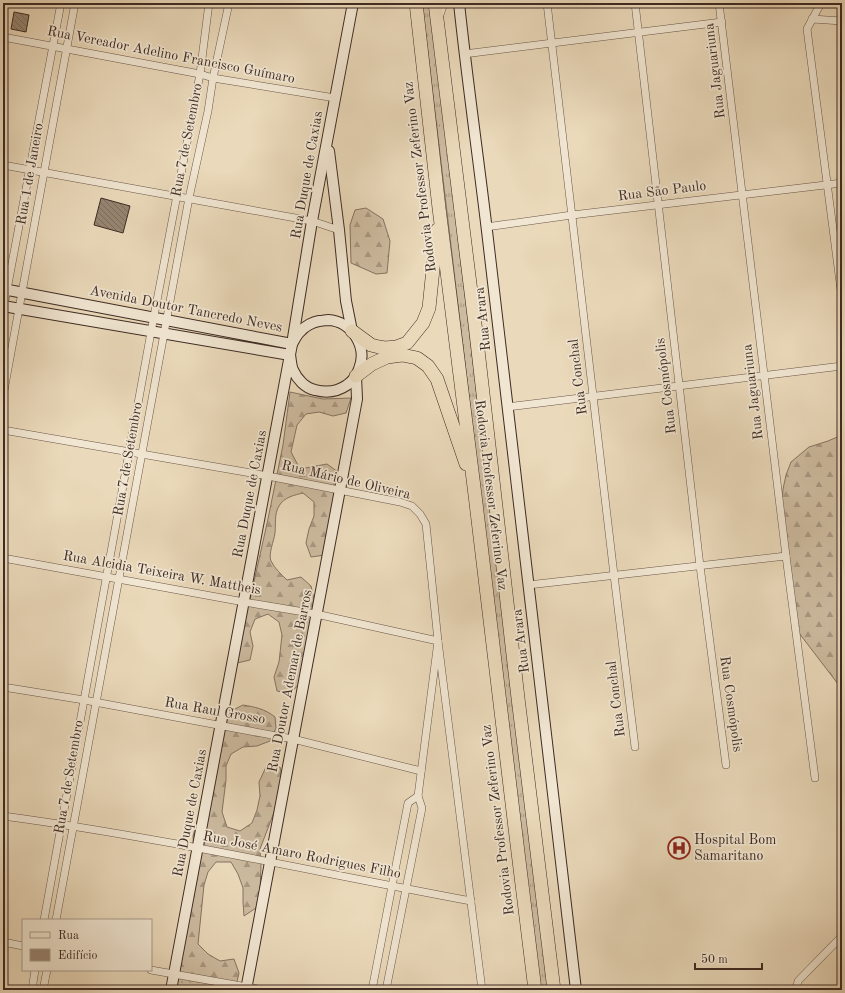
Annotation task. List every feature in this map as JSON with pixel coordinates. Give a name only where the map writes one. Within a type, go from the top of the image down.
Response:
[{"type":"highway","name":"Rodovia Professor Zeferino Vaz","points":[[416,3],[439,208],[535,990]]},
{"type":"highway","name":"Rodovia Professor Zeferino Vaz","points":[[435,3],[473,308],[518,698],[554,990]]},
{"type":"highway","points":[[352,331],[371,345],[385,348],[396,347],[407,343],[424,323],[429,308],[439,208]]},
{"type":"highway","points":[[356,376],[372,364],[387,357],[402,355],[417,358],[428,366],[437,379],[475,495]]},
{"type":"street","name":"Rua 1 de Janeiro","points":[[3,308],[5,290],[62,3]]},
{"type":"street","name":"Rua 1 de Janeiro","points":[[3,396],[75,3]]},
{"type":"street","name":"Rua 7 de Setembro","points":[[44,919],[176,196],[200,74],[209,3]]},
{"type":"street","name":"Rua 7 de Setembro","points":[[56,919],[189,198],[229,3]]},
{"type":"street","name":"Rua Duque de Caxias","points":[[170,990],[268,476],[292,344],[312,221],[352,3]]},
{"type":"street","points":[[437,23],[444,3]]},
{"type":"street","name":"Rua Arara","points":[[458,3],[486,227],[576,990]]},
{"type":"street","name":"Rua Conchal","points":[[548,3],[635,748]]},
{"type":"street","name":"Rua Cosmópolis","points":[[635,3],[700,566],[726,765]]},
{"type":"street","name":"Rua Jaguariuna","points":[[719,3],[786,556],[815,778]]},
{"type":"street","points":[[821,3],[807,29],[842,298]]},
{"type":"street","points":[[812,20],[842,21]]},
{"type":"street","points":[[464,54],[722,22]]},
{"type":"street","name":"Rua Vereador Adelino Francisco Guímaro","points":[[3,37],[200,74],[213,78],[335,98]]},
{"type":"street","points":[[290,355],[292,370],[302,383],[314,390],[328,392],[340,390],[349,384],[356,376],[362,364],[362,350],[359,340],[352,331],[346,301],[339,230],[327,141]]},
{"type":"street","points":[[3,164],[312,221],[339,230]]},
{"type":"street","name":"Rua São Paulo","points":[[486,227],[572,215],[842,183]]},
{"type":"street","name":"Avenida Doutor Tancredo Neves","points":[[5,290],[292,344],[301,330],[314,322],[329,320],[341,323],[352,331]]},
{"type":"street","name":"Avenida Doutor Tancredo Neves","points":[[3,308],[19,309],[290,355]]},
{"type":"street","points":[[507,407],[842,366]]},
{"type":"street","name":"Rua Doutor Ademar de Barros","points":[[246,988],[357,399],[356,376]]},
{"type":"street","name":"Rua Mário de Oliveira","points":[[3,430],[268,476],[400,502],[412,506],[420,514],[426,524],[438,641]]},
{"type":"street","points":[[528,585],[786,556]]},
{"type":"street","name":"Rua Alcidia Teixeira W. Mattheis","points":[[3,558],[316,614],[438,641]]},
{"type":"street","points":[[386,990],[422,808],[418,796],[438,641]]},
{"type":"street","points":[[438,641],[482,990]]},
{"type":"street","name":"Rua Raul Grosso","points":[[3,687],[96,702],[293,739],[421,771]]},
{"type":"street","points":[[372,990],[408,803],[418,796]]},
{"type":"street","name":"Rua José Amaro Rodrigues Filho","points":[[3,816],[62,824],[197,848],[471,901]]},
{"type":"street","points":[[796,990],[798,981],[842,936]]},
{"type":"street","points":[[3,942],[22,946]]},
{"type":"street","points":[[152,970],[264,990]]},
{"type":"street","points":[[32,990],[35,971]]},
{"type":"street","points":[[43,990],[47,971]]},
{"type":"green space","points":[[422,3],[430,3],[548,990],[540,990]]},
{"type":"green space","points":[[366,208],[383,219],[390,241],[387,273],[376,274],[351,263],[350,225],[355,210]]},
{"type":"green space","points":[[290,392],[323,399],[351,398],[346,413],[333,416],[319,412],[306,414],[297,425],[291,452],[300,469],[327,464],[338,472],[338,487],[325,555],[311,557],[306,543],[314,516],[314,502],[303,493],[284,500],[276,512],[275,533],[270,555],[271,561],[276,569],[287,580],[301,577],[311,586],[314,599],[314,613],[299,684],[290,694],[277,691],[274,677],[279,662],[282,635],[279,622],[268,614],[255,619],[250,632],[253,646],[250,660],[237,663],[246,613],[268,519],[283,445]]},
{"type":"green space","points":[[842,435],[842,687],[838,684],[799,633],[782,505],[783,489],[791,462],[809,447]]},
{"type":"green space","points":[[243,705],[260,709],[271,714],[275,717],[276,728],[270,741],[257,746],[243,747],[231,754],[226,766],[226,780],[222,812],[227,827],[240,831],[252,823],[260,796],[259,782],[266,767],[280,767],[283,781],[276,807],[260,849],[260,894],[256,908],[244,916],[243,888],[238,874],[231,862],[216,862],[208,872],[204,885],[198,944],[208,954],[220,961],[234,959],[239,973],[235,990],[171,981],[194,853],[193,836],[224,725],[229,712]]},
{"type":"green space","points":[[175,976],[243,989],[172,990]]},
{"type":"building","points":[[14,12],[29,15],[26,32],[11,29]]},
{"type":"building","points":[[101,198],[130,206],[123,233],[94,225]]},
{"type":"place","name":"Hospital Bom Samaritano","points":[[679,848]]}]
